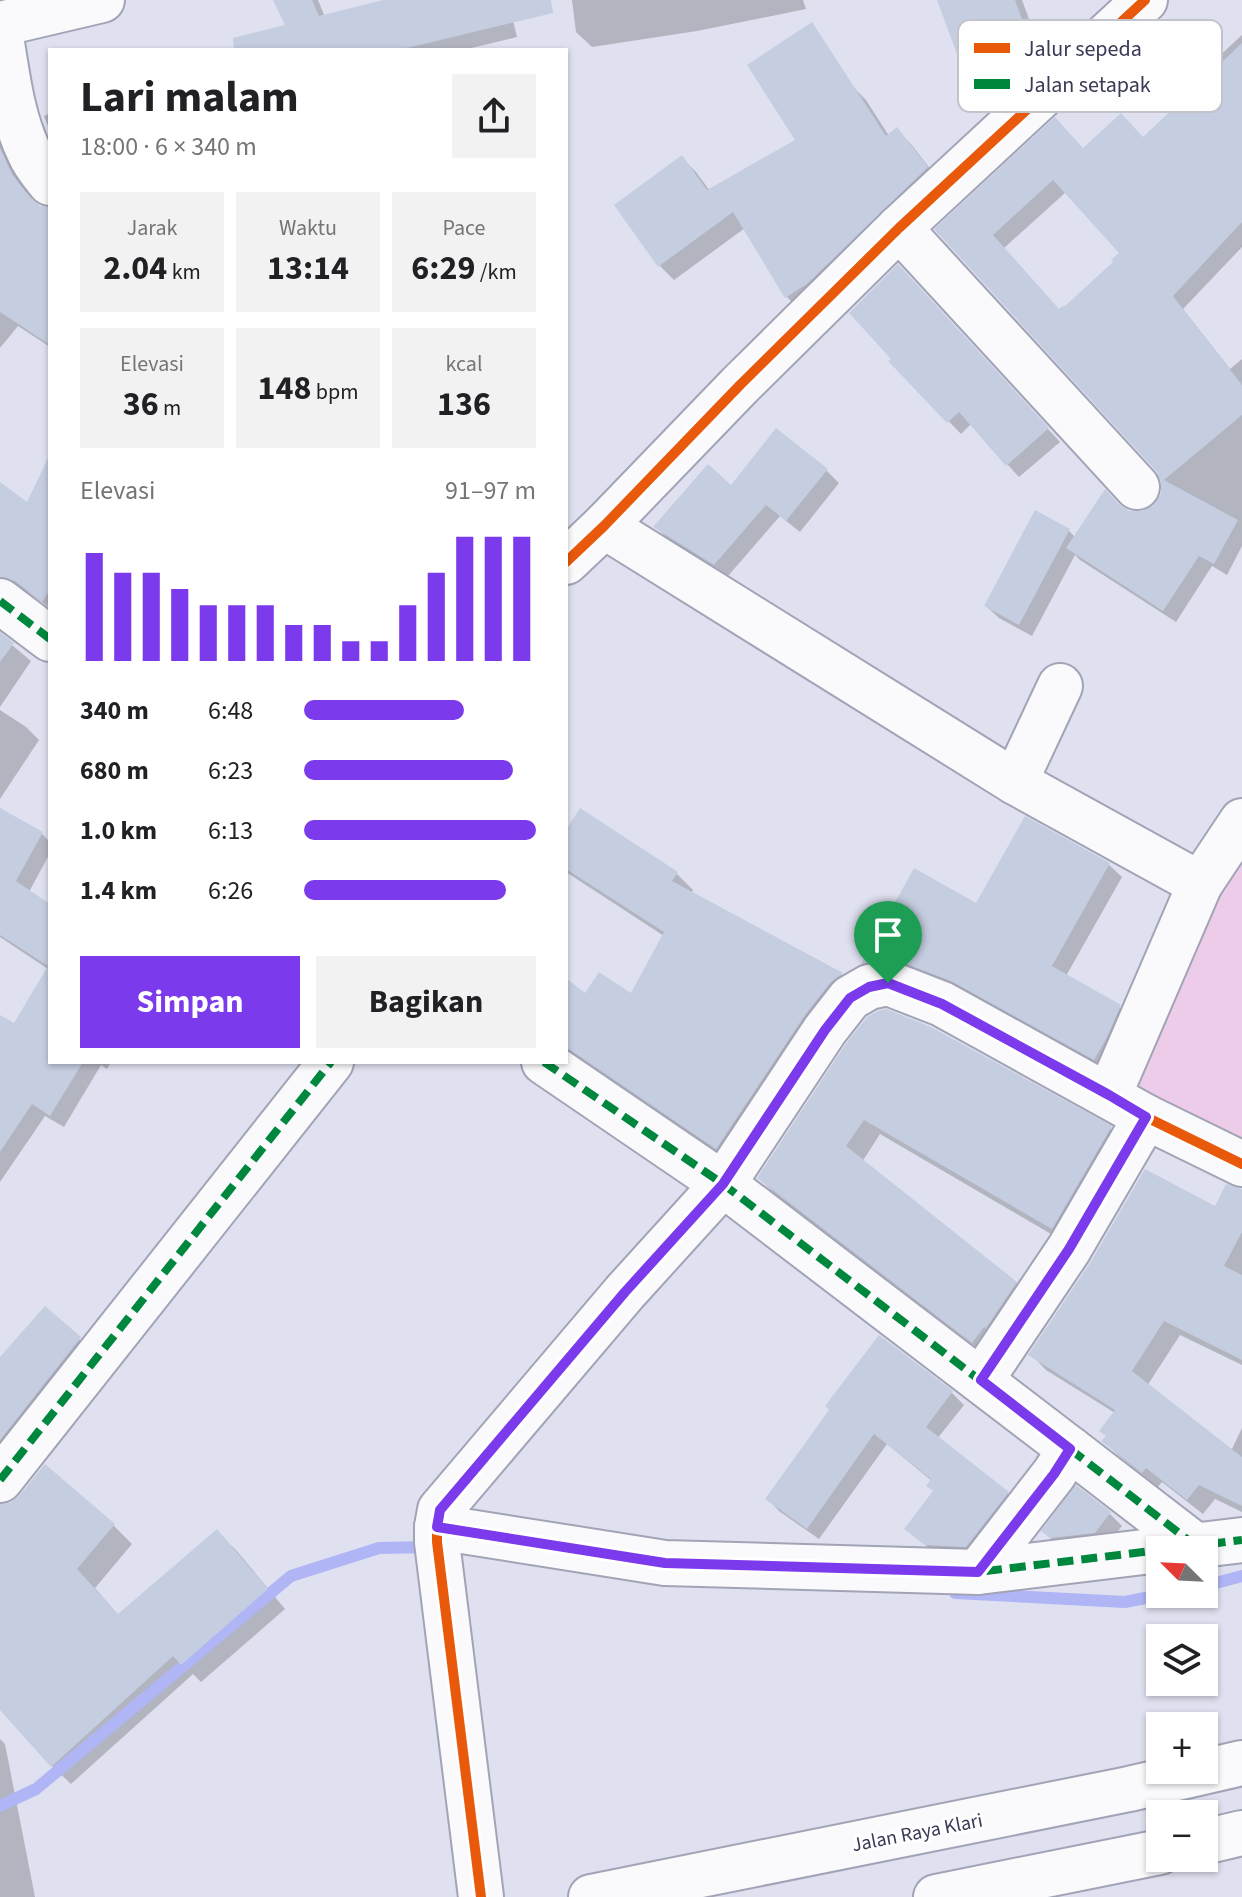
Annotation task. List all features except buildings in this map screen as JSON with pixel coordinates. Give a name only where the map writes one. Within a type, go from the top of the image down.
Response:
[{"type":"street","points":[[0,24],[102,0]]},
{"type":"street","points":[[1123,20],[1145,0]]},
{"type":"street","points":[[0,31],[22,137],[34,162],[48,180]]},
{"type":"street","points":[[568,560],[899,228],[1024,112]]},
{"type":"street","points":[[899,228],[1137,487]]},
{"type":"street","points":[[604,526],[1015,782],[1200,884]]},
{"type":"street","points":[[0,601],[48,637]]},
{"type":"street","points":[[1015,782],[1060,686]]},
{"type":"street","points":[[1109,1095],[1200,884],[1242,821]]},
{"type":"street","points":[[481,1897],[437,1540],[440,1510],[625,1292],[723,1184],[825,1030],[850,998],[869,987],[888,983],[942,1004],[1146,1117],[1242,1164]]},
{"type":"street","points":[[0,1480],[329,1064]]},
{"type":"street","points":[[547,1064],[723,1184],[981,1380],[1070,1449],[1159,1536]]},
{"type":"street","points":[[981,1380],[1069,1249],[1146,1117]]},
{"type":"street","points":[[978,1572],[1070,1449]]},
{"type":"street","points":[[437,1540],[665,1563],[978,1572],[1146,1552]]},
{"type":"street","points":[[1218,1543],[1242,1540]]},
{"type":"street","name":"Jalan Raya Klari","points":[[591,1897],[1129,1789],[1242,1763]]},
{"type":"street","points":[[1129,1789],[1146,1845]]},
{"type":"street","points":[[1218,1839],[1242,1833]]},
{"type":"street","points":[[936,1897],[1146,1856]]},
{"type":"shaded area","points":[[1242,821],[1242,1157],[1109,1095]]},
{"type":"waterway","points":[[0,1806],[36,1789],[291,1576],[379,1548],[431,1547]]},
{"type":"waterway","points":[[1218,1582],[1242,1576]]},
{"type":"waterway","points":[[955,1593],[1125,1602],[1146,1598]]},
{"type":"marked path","points":[[0,601],[48,637]]},
{"type":"marked path","points":[[0,1480],[329,1064]]},
{"type":"marked path","points":[[547,1064],[723,1184],[1070,1449],[978,1572]]},
{"type":"marked path","points":[[981,1380],[1069,1249],[1146,1117]]},
{"type":"marked path","points":[[1070,1449],[1183,1536]]},
{"type":"marked path","points":[[437,1527],[665,1563],[978,1572],[1146,1552]]},
{"type":"marked path","points":[[1218,1543],[1242,1540]]},
{"type":"cycle path","points":[[1123,20],[1145,0]]},
{"type":"cycle path","points":[[568,560],[899,228],[1024,112]]},
{"type":"cycle path","points":[[481,1897],[437,1542],[440,1510],[625,1292],[723,1184],[825,1030],[850,998],[869,987],[888,983],[942,1004],[1146,1117],[1242,1164]]},
{"type":"route","points":[[888,983],[942,1004],[1146,1117],[1069,1249],[981,1380],[1070,1449],[978,1572],[665,1563],[437,1527],[440,1510],[625,1292],[723,1184],[825,1030],[850,998],[869,987],[888,983]]}]
